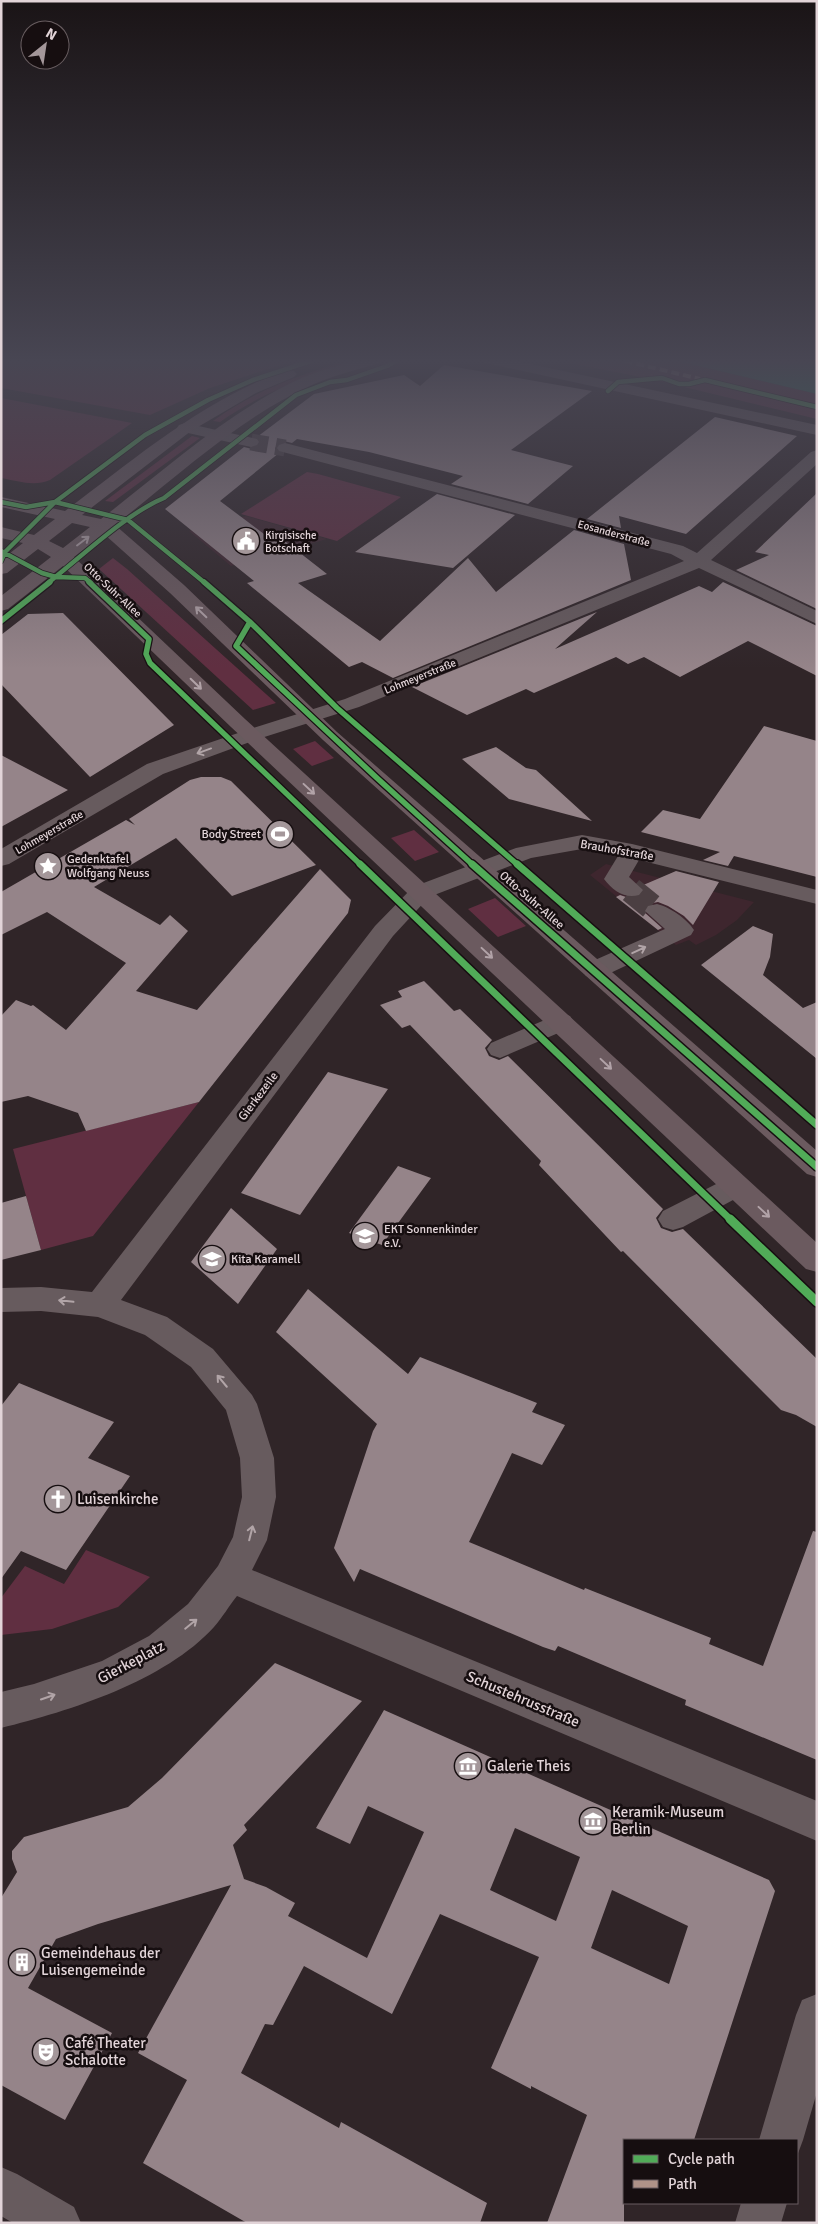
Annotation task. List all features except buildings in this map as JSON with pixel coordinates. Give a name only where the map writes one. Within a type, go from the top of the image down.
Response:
[{"type":"main road","points":[[1,569],[141,462]]},
{"type":"main road","points":[[1,605],[185,462]]},
{"type":"main road","points":[[1,502],[104,525]]},
{"type":"main road","name":"Otto-Suhr-Allee","points":[[104,525],[177,589],[310,717],[817,1167]]},
{"type":"main road","name":"Otto-Suhr-Allee","points":[[1,532],[38,542],[63,556],[250,735],[817,1261]]},
{"type":"street","name":"Eosanderstraße","points":[[341,462],[677,550],[817,618]]},
{"type":"street","name":"Lohmeyerstraße","points":[[1,859],[155,769],[250,735],[352,703],[699,561],[809,462]]},
{"type":"street","name":"Brauhofstraße","points":[[420,892],[479,868],[524,853],[582,842],[632,851],[817,897]]},
{"type":"street","points":[[631,890],[616,879],[632,851]]},
{"type":"street","name":"Gierkezeile","points":[[100,1305],[378,938],[394,918],[420,892]]},
{"type":"street","points":[[595,970],[682,930],[657,912]]},
{"type":"street","points":[[500,1049],[561,1022]]},
{"type":"street","points":[[673,1219],[736,1186]]},
{"type":"street","name":"Gierkeplatz","points":[[1,1300],[41,1299],[100,1305],[156,1326],[202,1358],[241,1404],[257,1458],[259,1497],[250,1540],[230,1577],[201,1616],[162,1648],[112,1675],[34,1702],[1,1710]]},
{"type":"street","name":"Schustehrusstraße","points":[[230,1577],[817,1821]]},
{"type":"street","points":[[781,2139],[817,2015]]},
{"type":"street","points":[[1,2190],[58,2223]]},
{"type":"street","points":[[758,2223],[764,2204]]},
{"type":"shaded area","points":[[1,462],[76,462],[44,482],[20,482],[1,478]]},
{"type":"shaded area","points":[[157,462],[168,462],[113,502],[105,501]]},
{"type":"shaded area","points":[[307,472],[401,497],[337,541],[241,514]]},
{"type":"shaded area","points":[[246,516],[327,539],[231,566],[189,531]]},
{"type":"shaded area","points":[[113,558],[276,703],[253,710],[99,569]]},
{"type":"shaded area","points":[[315,741],[334,758],[312,766],[293,749]]},
{"type":"shaded area","points":[[414,830],[439,852],[415,861],[391,838]]},
{"type":"shaded area","points":[[606,864],[754,902],[737,920],[716,935],[696,945],[689,940],[676,945],[590,875]]},
{"type":"shaded area","points":[[495,898],[526,926],[498,937],[468,909]]},
{"type":"shaded area","points":[[199,1102],[93,1236],[41,1250],[13,1149]]},
{"type":"shaded area","points":[[86,1550],[150,1577],[118,1607],[52,1629],[1,1635],[1,1598],[25,1566],[64,1584]]},
{"type":"tunnel","points":[[631,890],[657,911]]},
{"type":"cycle path","points":[[1,561],[5,552],[55,502],[109,462]]},
{"type":"cycle path","points":[[1,621],[128,520],[152,503],[164,498],[210,462]]},
{"type":"cycle path","points":[[1,502],[26,507],[55,502],[128,520],[250,622],[337,708],[817,1125]]},
{"type":"cycle path","points":[[1,551],[42,573],[56,577],[85,578],[149,639],[146,654],[150,663],[817,1302]]},
{"type":"cycle path","points":[[250,622],[236,646],[450,845],[817,1167]]},
{"type":"place","name":"Kirgisische Botschaft","points":[[246,541]]},
{"type":"place","name":"Body Street","points":[[280,834]]},
{"type":"place","name":"Gedenktafel Wolfgang Neuss","points":[[48,866]]},
{"type":"place","name":"EKT Sonnenkinder e.V.","points":[[365,1236]]},
{"type":"place","name":"Kita Karamell","points":[[212,1259]]},
{"type":"place","name":"Luisenkirche","points":[[58,1499]]},
{"type":"place","name":"Galerie Theis","points":[[468,1766]]},
{"type":"place","name":"Keramik-Museum Berlin","points":[[593,1821]]},
{"type":"place","name":"Gemeindehaus der Luisengemeinde","points":[[22,1962]]},
{"type":"place","name":"Café Theater Schalotte","points":[[46,2052]]}]
